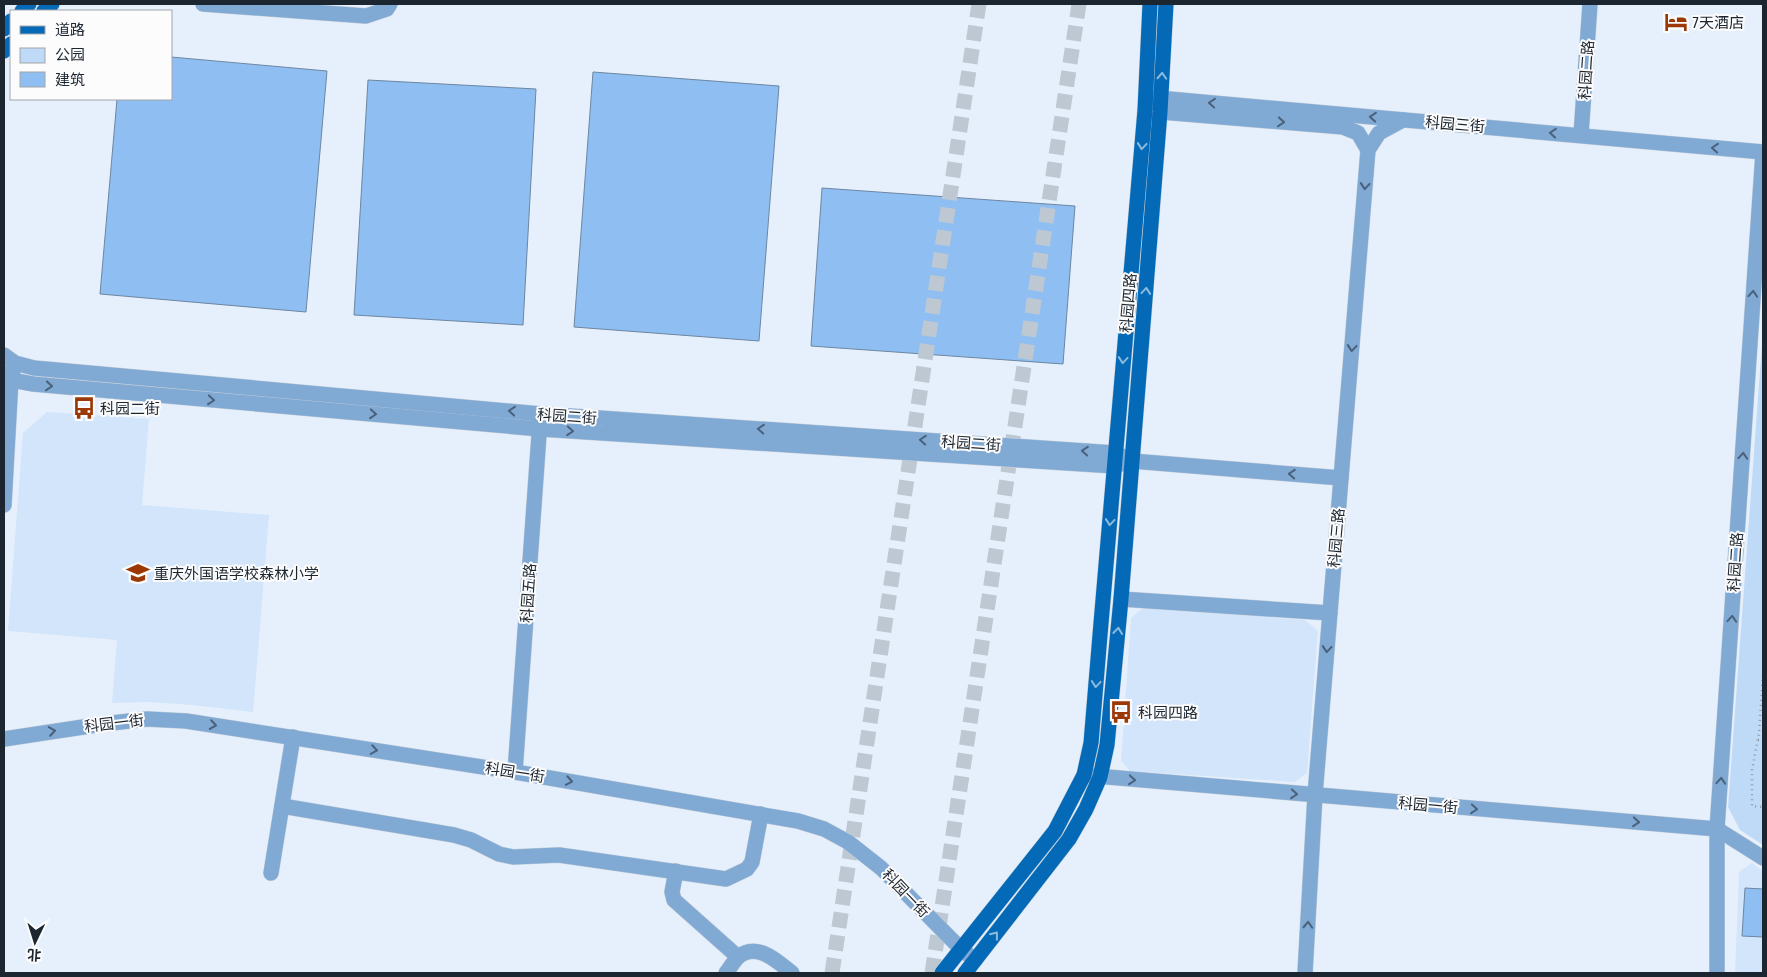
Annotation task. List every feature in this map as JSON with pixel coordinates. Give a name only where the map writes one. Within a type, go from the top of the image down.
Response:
[{"type":"main road","name":"科园四路","points":[[965,973],[1068,839],[1086,809],[1100,777],[1107,745],[1132,461],[1153,104],[1150,4]]},
{"type":"main road","name":"科园四路","points":[[942,973],[1055,831],[1084,775],[1091,743],[1115,460],[1153,104],[1166,4]]},
{"type":"street","points":[[203,4],[366,16],[387,9],[390,4]]},
{"type":"street","name":"科园二路","points":[[1581,136],[1590,4]]},
{"type":"street","points":[[1153,104],[1343,127],[1358,133],[1368,150],[1379,133],[1403,120]]},
{"type":"street","name":"科园三街","points":[[1153,104],[1403,120],[1763,152]]},
{"type":"street","name":"科园三路","points":[[1305,973],[1315,795],[1368,150]]},
{"type":"street","name":"科园二路","points":[[1717,973],[1717,829],[1763,152]]},
{"type":"street","points":[[4,505],[8,368]]},
{"type":"street","name":"科园二街","points":[[8,368],[33,384],[1132,461],[1341,478]]},
{"type":"street","name":"科园五路","points":[[515,772],[540,421]]},
{"type":"street","points":[[1121,598],[1330,613]]},
{"type":"street","name":"科园一街","points":[[4,739],[147,719],[186,721],[515,772],[798,821],[824,829],[848,842],[882,868],[961,949],[975,960]]},
{"type":"street","points":[[272,873],[293,737]]},
{"type":"street","name":"科园一街","points":[[1084,775],[1717,829],[1763,858]]},
{"type":"street","points":[[282,806],[454,834],[499,854],[513,857],[559,855],[726,879],[747,869],[752,862],[761,814]]},
{"type":"street","points":[[676,871],[672,892],[674,900],[738,957]]},
{"type":"street","points":[[726,973],[738,957],[748,951],[760,952],[772,958],[792,973]]},
{"type":"path","points":[[1763,675],[1758,740],[1752,770],[1752,806],[1763,807]]},
{"type":"path","points":[[1758,740],[1763,740]]},
{"type":"shaded area","name":"重庆外国语学校森林小学","points":[[47,412],[149,419],[142,505],[269,515],[253,712],[149,702],[112,703],[117,640],[8,631],[23,433]]},
{"type":"shaded area","points":[[1143,608],[1305,620],[1318,631],[1307,773],[1295,782],[1130,771],[1121,761],[1131,618]]},
{"type":"shaded area","points":[[1752,863],[1763,871],[1763,973],[1735,973],[1739,872]]},
{"type":"green space","points":[[1763,330],[1763,845],[1740,830],[1728,807]]},
{"type":"building","points":[[172,57],[327,71],[306,312],[100,294],[117,100],[172,100]]},
{"type":"building","points":[[593,72],[779,86],[759,341],[574,327]]},
{"type":"building","points":[[368,80],[536,89],[523,325],[354,315]]},
{"type":"building","points":[[822,188],[1075,206],[1063,364],[811,346]]},
{"type":"building","points":[[1745,888],[1763,889],[1763,937],[1742,936]]},
{"type":"tunnel","points":[[832,973],[979,4]]},
{"type":"tunnel","points":[[932,973],[1079,4]]},
{"type":"place","name":"7天酒店","points":[[1676,22]]},
{"type":"place","name":"科园二街","points":[[84,408]]},
{"type":"place","name":"重庆外国语学校森林小学","points":[[138,573]]},
{"type":"place","name":"科园四路","points":[[1121,712]]}]
